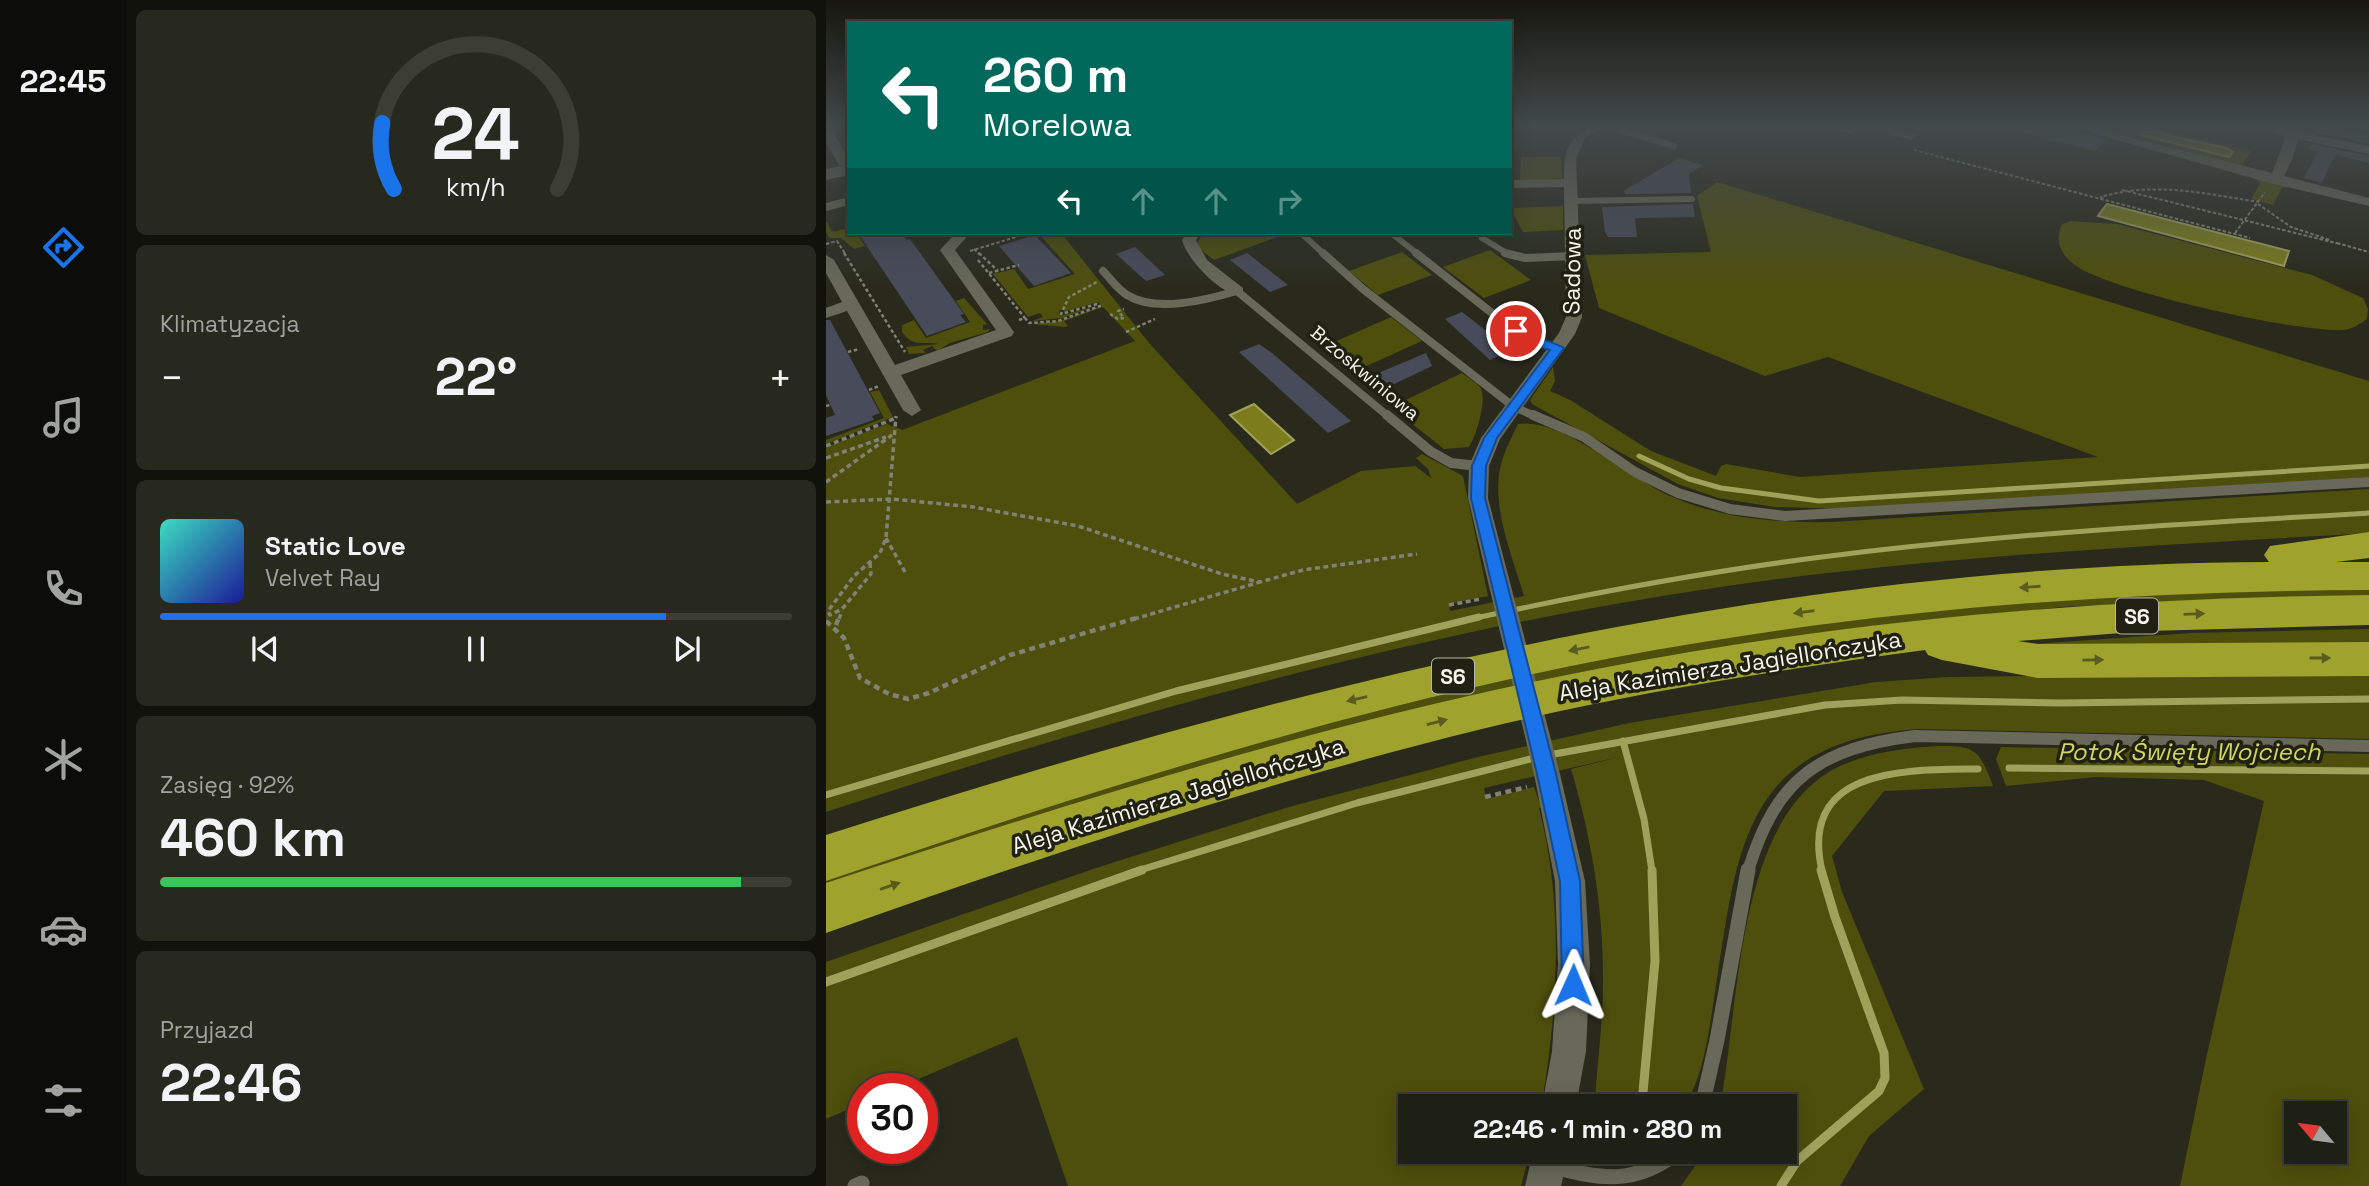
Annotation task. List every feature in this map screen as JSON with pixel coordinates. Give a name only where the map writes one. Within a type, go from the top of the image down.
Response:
[{"type":"highway","points":[[2098,582],[2206,565],[2369,545]]},
{"type":"highway","name":"Aleja Kazimierza Jagiellończyka","points":[[826,858],[1060,782],[1222,734],[1497,666],[1738,621],[1897,599],[2098,582],[2252,576],[2369,576]]},
{"type":"highway","name":"Aleja Kazimierza Jagiellończyka","points":[[826,908],[1087,820],[1382,735],[1504,706],[1683,670],[1906,636],[2109,618],[2369,610]]},
{"type":"highway","points":[[1906,636],[2025,660],[2369,659]]},
{"type":"street","points":[[2277,180],[2369,202]]},
{"type":"street","points":[[1512,184],[1572,183]]},
{"type":"street","name":"Sadowa","points":[[1561,1094],[1569,1051],[1574,964],[1570,881],[1537,780],[1493,599],[1478,498],[1479,466],[1491,438],[1558,348],[1574,317],[1572,183]]},
{"type":"street","points":[[826,207],[847,202]]},
{"type":"street","name":"Brzoskwiniowa","points":[[1193,235],[1189,240],[1192,251],[1237,290]]},
{"type":"street","points":[[885,379],[1004,329],[947,250],[961,238]]},
{"type":"street","points":[[826,260],[853,304],[885,379],[912,411]]},
{"type":"street","points":[[826,313],[853,304]]},
{"type":"lane","points":[[1572,201],[1692,199]]},
{"type":"lane","points":[[1303,235],[1363,289],[1514,407],[1584,437],[1635,472],[1678,493],[1730,509],[1785,516],[2369,482]]},
{"type":"lane","points":[[1394,235],[1532,342],[1558,348]]},
{"type":"lane","points":[[1482,238],[1498,251],[1513,258],[1574,256]]},
{"type":"lane","points":[[1103,271],[1126,295],[1142,301],[1221,296],[1237,290]]},
{"type":"lane","name":"Brzoskwiniowa","points":[[1237,290],[1430,451],[1451,463],[1479,466]]},
{"type":"lane","points":[[1706,1094],[1715,1063],[1741,907],[1758,839],[1778,801],[1795,780],[1822,760],[1842,751],[1915,736],[2369,747]]},
{"type":"lane","points":[[1547,1168],[1628,1186],[1668,1164]]},
{"type":"path","points":[[2038,180],[2250,238]]},
{"type":"path","points":[[2235,233],[2258,203],[2270,181],[2274,180]]},
{"type":"path","points":[[2104,200],[2101,197],[2122,190],[2176,191],[2258,203],[2291,227],[2369,252]]},
{"type":"path","points":[[2122,190],[2302,237],[2340,243]]},
{"type":"path","points":[[970,251],[1016,237]]},
{"type":"path","points":[[961,238],[1029,323]]},
{"type":"path","points":[[826,244],[837,241],[913,365]]},
{"type":"path","points":[[974,249],[998,271]]},
{"type":"path","points":[[989,273],[1019,265]]},
{"type":"path","points":[[1029,323],[1058,321],[1100,306],[1097,304],[1061,314],[1062,305],[1069,295],[1111,279]]},
{"type":"path","points":[[1004,329],[1025,318]]},
{"type":"path","points":[[1026,328],[1029,323]]},
{"type":"path","points":[[869,390],[885,379]]},
{"type":"path","points":[[826,446],[912,411]]},
{"type":"path","points":[[842,609],[830,615],[828,611],[854,576],[880,553],[886,538],[894,419]]},
{"type":"path","points":[[826,458],[892,435]]},
{"type":"path","points":[[826,482],[892,435]]},
{"type":"path","points":[[826,502],[887,499],[934,503],[957,509],[973,507],[1078,526],[1222,574],[1260,582]]},
{"type":"path","points":[[886,538],[905,572]]},
{"type":"path","points":[[826,621],[836,625],[851,650],[860,678],[906,699],[918,697],[980,667],[1038,645],[1144,618],[1260,582],[1303,570],[1418,554]]},
{"type":"path","points":[[836,625],[842,609],[871,574],[870,564]]},
{"type":"path","points":[[1448,605],[1493,599]]},
{"type":"path","points":[[1485,796],[1537,780]]},
{"type":"shaded area","points":[[2257,180],[2292,187],[2282,188],[2273,205],[2251,199],[2260,183]]},
{"type":"shaded area","points":[[1717,182],[2369,381],[2369,477],[1851,509],[1775,507],[1718,498],[1678,484],[1532,404],[1530,400],[1553,367],[1555,381],[1550,391],[1570,400],[1651,451],[1716,476],[1721,466],[1726,464],[1800,477],[2098,457],[1828,357],[1765,376],[1599,308],[1585,255],[1711,252],[1697,196]]},
{"type":"shaded area","points":[[2107,204],[2289,251],[2284,266],[2098,216]]},
{"type":"shaded area","points":[[1563,206],[1563,230],[1523,232],[1512,208]]},
{"type":"shaded area","points":[[826,221],[833,232],[847,228],[847,235],[858,235],[865,246],[854,249],[841,238],[830,238],[826,232]]},
{"type":"shaded area","points":[[2071,221],[2117,224],[2312,275],[2363,298],[2368,309],[2367,319],[2343,330],[2287,325],[2205,308],[2125,287],[2094,275],[2066,257],[2060,247],[2059,236],[2062,224]]},
{"type":"shaded area","points":[[1040,235],[1063,235],[1150,344],[1297,504],[1361,471],[1415,466],[1431,478],[1428,469],[1416,458],[1422,454],[1463,476],[1488,596],[1449,604],[1450,611],[1524,596],[1501,517],[1498,485],[1501,463],[1518,424],[1536,424],[1555,430],[1675,498],[1713,511],[1752,518],[1832,522],[2369,489],[2369,533],[1954,560],[1789,578],[1595,608],[1483,630],[1262,682],[1043,744],[826,812],[826,447],[887,424],[902,430],[1135,341],[1103,307],[1064,321],[1068,326],[1065,327],[1032,324],[1060,321],[1102,306],[1098,302],[1064,312],[1063,309],[1059,311],[1060,316],[1096,306],[1062,318],[1032,321],[1043,317],[1040,313],[1028,317],[993,274],[1014,269],[1028,289],[1075,274]]},
{"type":"shaded area","points":[[1202,235],[1283,235],[1214,260],[1196,246]]},
{"type":"shaded area","points":[[1490,250],[1531,280],[1484,298],[1443,267]]},
{"type":"shaded area","points":[[1402,252],[1432,275],[1378,295],[1349,271]]},
{"type":"shaded area","points":[[964,298],[987,324],[983,325],[983,330],[990,329],[988,332],[950,343],[937,351],[932,346],[923,350],[926,353],[909,354],[906,347],[939,344],[910,340],[902,332],[902,325],[914,320],[926,338],[970,322],[956,301]]},
{"type":"shaded area","points":[[1391,317],[1422,341],[1351,373],[1321,348]]},
{"type":"shaded area","points":[[1462,373],[1480,387],[1483,400],[1475,435],[1469,447],[1444,449],[1391,407]]},
{"type":"shaded area","points":[[879,390],[893,417],[826,444],[826,440],[884,418],[870,392]]},
{"type":"shaded area","points":[[1254,404],[1294,440],[1271,454],[1230,415]]},
{"type":"shaded area","points":[[2369,588],[2369,597],[2248,598],[2062,607],[1811,634],[826,889],[826,877],[1160,771],[1386,708],[1614,656],[1775,629],[2007,603],[2166,592]]},
{"type":"shaded area","points":[[2369,629],[2369,646],[2031,644],[2191,633]]},
{"type":"shaded area","points":[[2279,673],[2369,675],[2369,739],[1919,729],[1860,738],[1815,756],[1782,781],[1758,813],[1742,852],[1731,896],[1710,1027],[1697,1081],[1691,1094],[1596,1094],[1603,1000],[1599,903],[1591,849],[1571,769],[1623,756],[1484,788],[1486,799],[1534,787],[1541,807],[1539,808],[1552,882],[1556,955],[1552,1029],[1543,1094],[1398,1094],[1398,1164],[1527,1164],[1521,1186],[1068,1186],[1017,1037],[932,1073],[847,1073],[847,1110],[826,1119],[826,962],[1096,868],[1289,807],[1478,757],[1629,723],[1876,682],[1948,677]]},
{"type":"shaded area","points":[[1952,746],[1969,749],[1980,758],[1993,786],[1884,791],[1832,856],[1842,892],[1924,1089],[1869,1136],[1840,1186],[1681,1186],[1697,1164],[1797,1164],[1797,1094],[1722,1094],[1739,968],[1748,917],[1761,869],[1780,826],[1806,791],[1840,766],[1864,757],[1914,748]]},
{"type":"shaded area","points":[[2001,747],[2369,754],[2369,1186],[2180,1186],[2264,801],[2204,780],[2096,777],[2006,786],[1996,759]]},
{"type":"building","points":[[1642,180],[1690,180],[1691,193],[1625,194],[1624,191]]},
{"type":"building","points":[[1693,204],[1695,217],[1635,218],[1637,237],[1608,237],[1605,232],[1602,207]]},
{"type":"building","points":[[859,235],[903,235],[907,240],[910,239],[964,314],[960,315],[966,322],[927,336]]},
{"type":"building","points":[[1035,235],[1071,273],[1034,286],[999,246]]},
{"type":"building","points":[[1135,247],[1165,275],[1146,281],[1116,254]]},
{"type":"building","points":[[1247,253],[1288,285],[1270,292],[1230,260]]},
{"type":"building","points":[[1462,312],[1512,350],[1490,360],[1445,319]]},
{"type":"building","points":[[826,320],[830,320],[880,413],[872,416],[874,420],[826,436],[826,418],[835,415],[826,395]]},
{"type":"building","points":[[1259,344],[1351,421],[1328,433],[1239,352]]},
{"type":"building","points":[[1426,353],[1432,366],[1390,386],[1376,374]]},
{"type":"waterway","points":[[1639,456],[1689,479],[1721,488],[1819,501],[2369,466]]},
{"type":"waterway","points":[[1471,619],[1658,582],[1846,554],[2042,534],[2369,513]]},
{"type":"waterway","points":[[826,795],[1176,691],[1479,617]]},
{"type":"waterway","points":[[1623,742],[1825,705],[1902,700],[2061,703],[2369,699]]},
{"type":"waterway","points":[[1549,755],[1623,742]]},
{"type":"waterway","points":[[1623,742],[1644,819],[1652,871]]},
{"type":"waterway","points":[[1137,871],[1357,803],[1538,757]]},
{"type":"waterway","name":"Potok Święty Wojciech","points":[[2009,768],[2369,771]]},
{"type":"waterway","name":"Potok Święty Wojciech","points":[[1822,871],[1819,837],[1826,811],[1842,793],[1865,781],[1892,774],[1978,769]]},
{"type":"waterway","points":[[826,982],[1142,870]]},
{"type":"waterway","points":[[1643,1092],[1655,961],[1652,870]]},
{"type":"waterway","name":"Potok Święty Wojciech","points":[[1781,1186],[1797,1161],[1879,1091],[1885,1078],[1884,1053],[1821,870]]},
{"type":"route","points":[[1516,331],[1532,342],[1558,348],[1491,438],[1479,466],[1478,498],[1547,774],[1570,881],[1573,985]]}]
